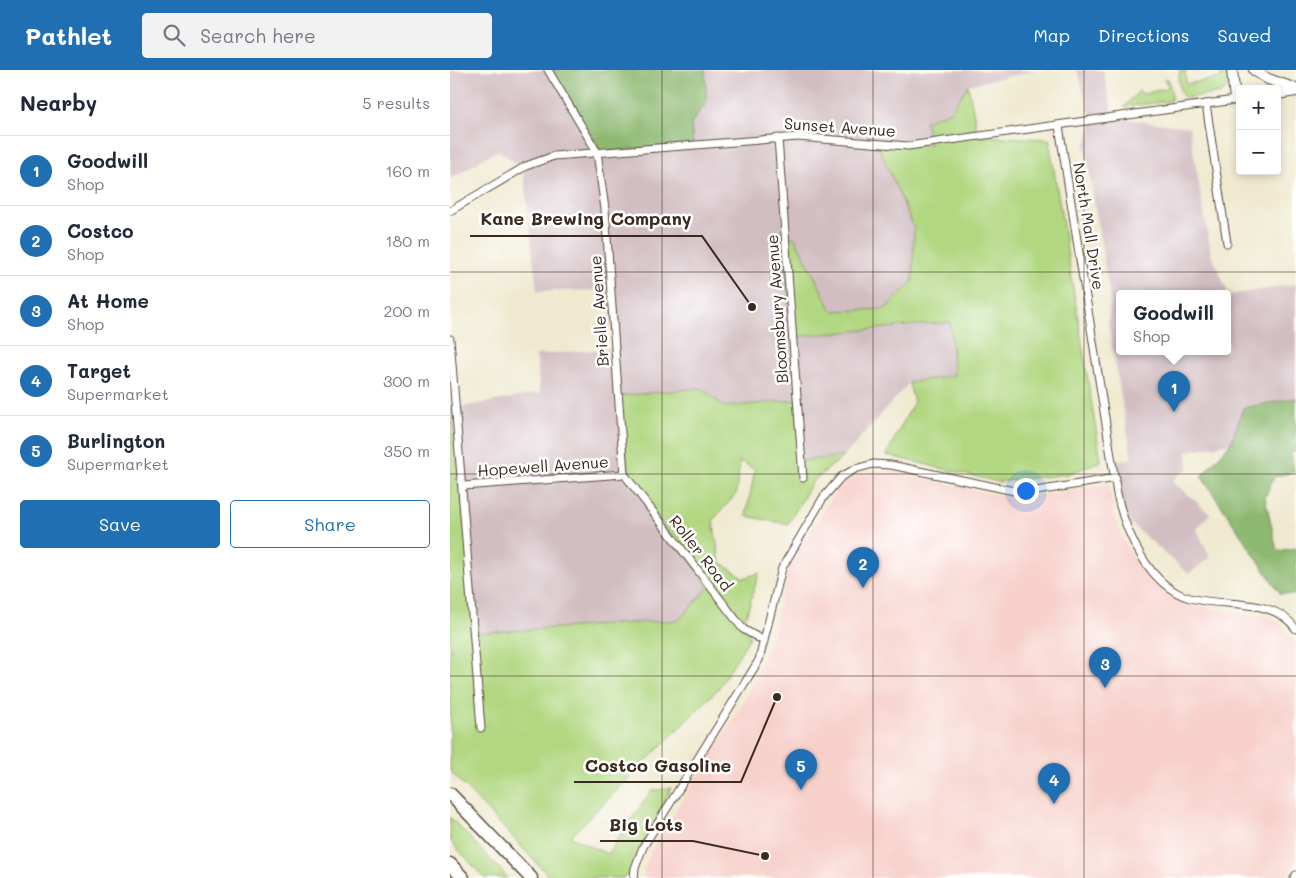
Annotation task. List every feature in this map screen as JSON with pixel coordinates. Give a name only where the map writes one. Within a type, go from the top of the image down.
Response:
[{"type":"highway","points":[[450,794],[531,878]]},
{"type":"highway","points":[[450,864],[463,878]]},
{"type":"main road","points":[[1232,70],[1236,94]]},
{"type":"main road","points":[[1254,70],[1268,79],[1296,90]]},
{"type":"main road","points":[[1281,93],[1296,90]]},
{"type":"street","name":"Brielle Avenue","points":[[548,70],[597,152],[605,209],[624,474]]},
{"type":"street","name":"Sunset Avenue","points":[[450,211],[537,161],[554,156],[778,138],[829,138],[873,145],[908,146],[1236,100]]},
{"type":"street","points":[[1206,104],[1227,243]]},
{"type":"street","name":"North Mall Drive","points":[[1059,126],[1121,513],[1129,534],[1148,565],[1166,584],[1178,593],[1192,599],[1270,609],[1285,616],[1296,630]]},
{"type":"street","name":"Bloomsbury Avenue","points":[[778,138],[803,478]]},
{"type":"street","points":[[450,339],[481,728]]},
{"type":"street","points":[[634,878],[635,868],[643,847],[759,660],[782,568],[831,488],[841,477],[855,469],[873,464],[890,465],[1024,492],[1116,478]]},
{"type":"street","name":"Hopewell Avenue","points":[[463,486],[624,474]]},
{"type":"street","name":"Roller Road","points":[[624,474],[743,629],[764,641]]},
{"type":"street","points":[[1294,878],[1296,874]]},
{"type":"shaded area","points":[[450,70],[547,70],[691,124],[707,101],[705,70],[1038,70],[968,85],[951,111],[925,121],[930,144],[878,145],[914,228],[913,281],[885,309],[832,311],[795,238],[792,337],[931,325],[950,321],[954,376],[909,383],[844,456],[800,461],[797,400],[725,407],[701,388],[710,587],[679,620],[478,634],[450,409],[540,393],[536,355],[613,348],[609,290],[537,291],[523,168],[498,150],[450,179]]},
{"type":"shaded area","points":[[1077,70],[1103,70],[1114,118],[1189,127],[1211,253],[1227,290],[1116,290],[1116,355],[1231,355],[1231,295],[1296,284],[1296,398],[1243,408],[1231,443],[1187,451],[1188,468],[1172,481],[1210,514],[1197,529],[1210,557],[1189,574],[1123,517],[1113,461],[1132,458],[1108,323],[1111,303],[1085,146],[1092,121]]},
{"type":"shaded area","points":[[874,470],[890,471],[987,493],[1023,498],[1109,484],[1114,515],[1122,538],[1142,570],[1167,595],[1190,606],[1264,616],[1280,622],[1296,645],[1296,860],[1285,878],[643,878],[644,869],[651,851],[742,705],[770,642],[788,570],[836,491],[845,482],[857,475]]},
{"type":"green space","points":[[547,70],[705,70],[707,101],[691,124],[693,144],[600,152]]},
{"type":"green space","points":[[1180,70],[1185,70],[1186,84],[1221,78],[1220,70],[1227,70],[1228,87],[1221,93],[1185,98],[1180,89]]},
{"type":"green space","points":[[1164,79],[1169,80],[1172,96],[1170,101],[1124,107],[1139,91],[1144,94],[1167,88],[1168,85]]},
{"type":"green space","points":[[968,85],[978,136],[1049,139],[1101,461],[1068,474],[998,482],[886,455],[914,402],[909,383],[954,375],[950,322],[792,337],[784,236],[795,238],[832,311],[885,309],[913,281],[914,228],[878,145],[930,144],[925,121],[951,111]]},
{"type":"green space","points":[[701,388],[725,407],[797,400],[800,461],[844,456],[813,481],[788,524],[746,516],[755,470],[740,461],[736,494],[713,520],[720,562],[744,578],[759,573],[743,626],[750,637],[718,689],[570,837],[608,854],[651,791],[671,788],[630,874],[623,878],[551,878],[450,771],[450,422],[452,422],[478,633],[679,620],[709,587],[629,479],[619,396]]},
{"type":"green space","points":[[1296,398],[1296,451],[1291,453],[1294,472],[1274,477],[1265,497],[1277,551],[1296,548],[1296,595],[1280,593],[1201,476],[1231,443],[1243,408]]},
{"type":"green space","points":[[450,817],[508,878],[485,878],[450,841]]},
{"type":"place","name":"Kane Brewing Company","points":[[752,307]]},
{"type":"place","name":"Goodwill","points":[[1174,412]]},
{"type":"place","name":"Costco","points":[[863,588]]},
{"type":"place","name":"At Home","points":[[1105,688]]},
{"type":"place","name":"Costco Gasoline","points":[[777,697]]},
{"type":"place","name":"Burlington","points":[[801,790]]},
{"type":"place","name":"Target","points":[[1054,804]]},
{"type":"place","name":"Big Lots","points":[[765,856]]}]
